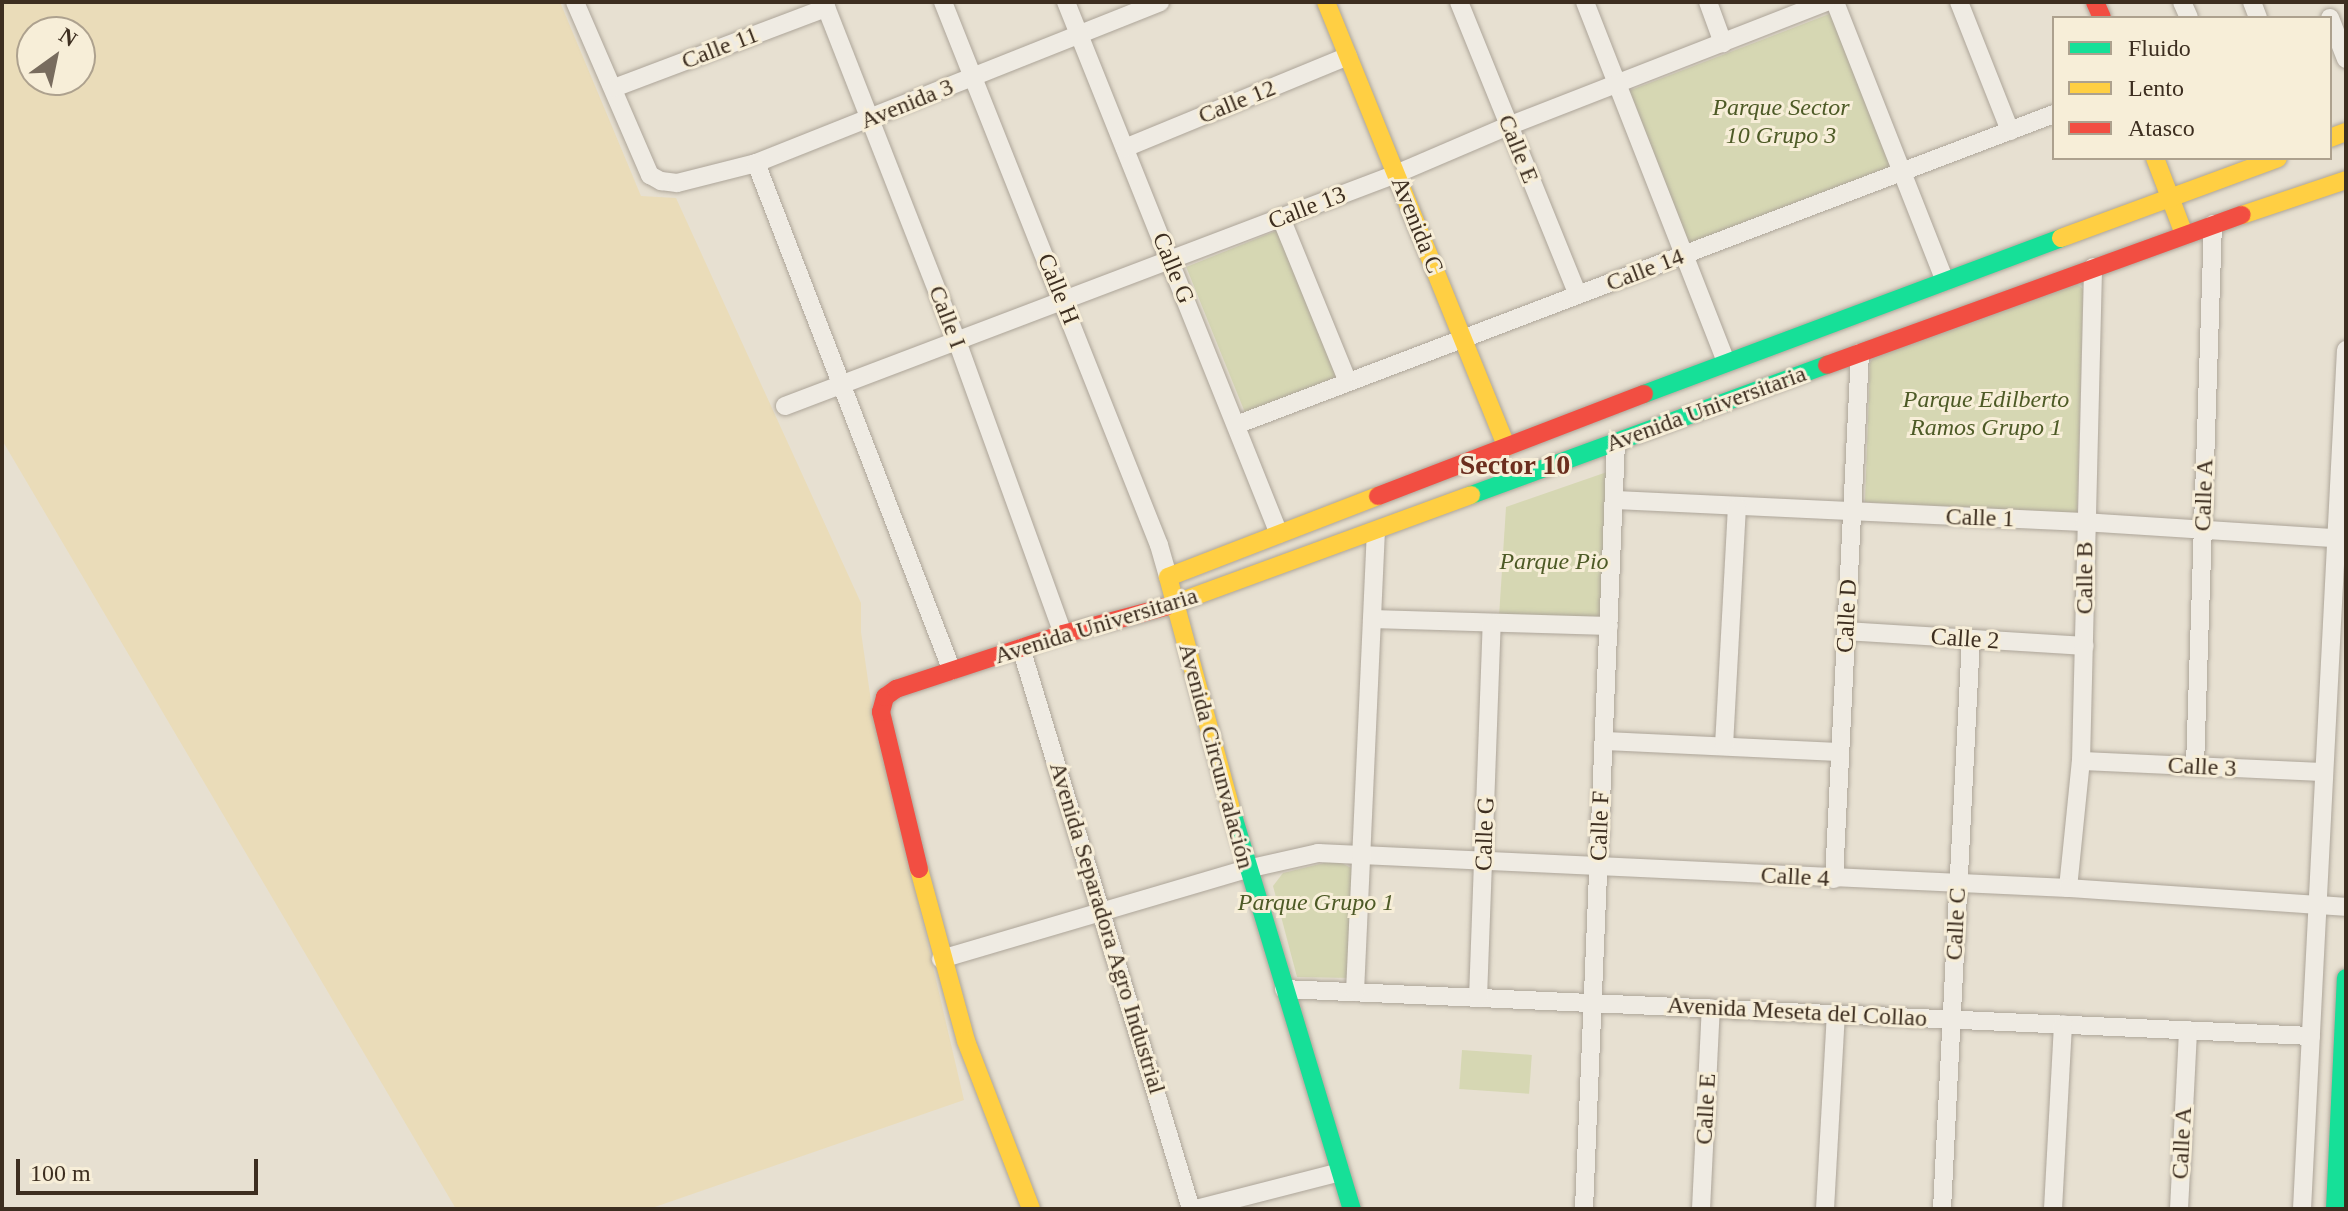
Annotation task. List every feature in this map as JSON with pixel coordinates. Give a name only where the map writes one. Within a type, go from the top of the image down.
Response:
[{"type":"street","points":[[575,2],[614,88]]},
{"type":"street","name":"Calle H","points":[[943,2],[1159,545],[1168,577]]},
{"type":"street","name":"Calle G","points":[[1066,2],[1279,534]]},
{"type":"street","name":"Avenida 3","points":[[614,88],[650,175],[661,181],[677,183],[756,163],[1160,2]]},
{"type":"street","name":"Avenida C","points":[[1326,2],[1507,447]]},
{"type":"street","name":"Calle E","points":[[1459,2],[1578,295]]},
{"type":"street","points":[[1585,2],[1726,362]]},
{"type":"street","points":[[1708,2],[1723,43]]},
{"type":"street","name":"Calle 13","points":[[785,406],[1396,174],[1508,126],[1826,2]]},
{"type":"street","points":[[1835,2],[1945,281]]},
{"type":"street","points":[[1959,2],[2010,131]]},
{"type":"street","name":"Calle 11","points":[[614,88],[825,5]]},
{"type":"street","name":"Calle I","points":[[825,5],[957,341],[1063,634]]},
{"type":"street","points":[[2332,23],[2346,59]]},
{"type":"street","name":"Calle 12","points":[[1125,148],[1348,56]]},
{"type":"street","name":"Calle 14","points":[[1236,425],[2052,115]]},
{"type":"street","points":[[2156,160],[2184,234]]},
{"type":"street","points":[[756,163],[952,671]]},
{"type":"street","name":"Avenida Universitaria","points":[[1168,577],[1726,362],[2171,199],[2247,163]]},
{"type":"street","name":"Avenida Universitaria","points":[[941,959],[881,712],[885,697],[896,689],[1063,634],[1175,604],[2184,234],[2346,180]]},
{"type":"street","points":[[1281,218],[1348,382]]},
{"type":"street","name":"Calle A","points":[[2195,766],[2213,224]]},
{"type":"street","name":"Calle B","points":[[2068,888],[2081,761],[2085,646],[2084,522],[2093,267]]},
{"type":"street","points":[[2302,1209],[2324,772],[2341,539],[2346,350]]},
{"type":"street","name":"Calle D","points":[[1834,879],[1860,353]]},
{"type":"street","name":"Calle F","points":[[1584,1209],[1616,442]]},
{"type":"street","name":"Calle 1","points":[[1614,500],[2084,522],[2341,539]]},
{"type":"street","points":[[1724,746],[1737,507]]},
{"type":"street","points":[[1355,992],[1376,531]]},
{"type":"street","name":"Avenida Circunvalación","points":[[1168,577],[1247,869],[1352,1209]]},
{"type":"street","points":[[1372,619],[1609,626]]},
{"type":"street","name":"Calle G","points":[[1478,998],[1492,623]]},
{"type":"street","name":"Calle 2","points":[[1846,631],[2085,646]]},
{"type":"street","name":"Calle C","points":[[1942,1209],[1971,639]]},
{"type":"street","name":"Avenida Separadora Agro Industrial","points":[[1021,648],[1193,1209]]},
{"type":"street","points":[[1604,741],[1840,752]]},
{"type":"street","name":"Calle 3","points":[[2081,761],[2324,772]]},
{"type":"street","name":"Calle 4","points":[[941,959],[1290,857],[1361,853],[1599,868],[2068,888],[2346,907]]},
{"type":"street","points":[[941,959],[966,1041],[1031,1209]]},
{"type":"street","points":[[2335,1209],[2346,978]]},
{"type":"street","name":"Avenida Meseta del Collao","points":[[1284,989],[2311,1036]]},
{"type":"street","name":"Calle E","points":[[1701,1209],[1711,1008]]},
{"type":"street","points":[[1825,1209],[1836,1014]]},
{"type":"street","points":[[2053,1209],[2063,1024]]},
{"type":"street","name":"Calle A","points":[[2179,1209],[2188,1030]]},
{"type":"street","points":[[1193,1209],[1340,1172]]},
{"type":"green space","name":"Parque Sector 10 Grupo 3","points":[[1837,11],[1897,167],[1690,246],[1630,91]]},
{"type":"green space","points":[[1278,230],[1337,376],[1245,414],[1186,267]]},
{"type":"green space","name":"Parque Edilberto Ramos Grupo 1","points":[[2076,283],[2083,289],[2077,513],[1865,502],[1870,363],[1874,356]]},
{"type":"green space","name":"Parque Pio","points":[[1607,472],[1605,621],[1499,617],[1506,507]]},
{"type":"green space","name":"Parque Grupo 1","points":[[1336,860],[1353,869],[1353,978],[1297,977],[1273,886],[1283,873]]},
{"type":"green space","points":[[1462,1050],[1532,1055],[1529,1094],[1459,1089]]},
{"type":"sand","points":[[2,2],[560,2],[641,196],[676,198],[861,603],[861,632],[871,701],[964,1100],[649,1209],[456,1209],[2,440]]},
{"type":"traffic: fast","points":[[1644,394],[2061,238]]},
{"type":"traffic: fast","points":[[1471,495],[1827,365]]},
{"type":"traffic: fast","points":[[1231,809],[1352,1209]]},
{"type":"traffic: fast","points":[[2335,1209],[2346,978]]},
{"type":"traffic: slow","points":[[1326,2],[1507,447]]},
{"type":"traffic: slow","points":[[2332,137],[2346,132]]},
{"type":"traffic: slow","points":[[2156,160],[2184,234]]},
{"type":"traffic: slow","points":[[2061,238],[2273,160]]},
{"type":"traffic: slow","points":[[2242,215],[2346,180]]},
{"type":"traffic: slow","points":[[1165,607],[1471,495]]},
{"type":"traffic: slow","points":[[1231,809],[1168,577],[1378,496]]},
{"type":"traffic: slow","points":[[919,869],[966,1041],[1031,1209]]},
{"type":"traffic: jam","points":[[2095,2],[2101,16]]},
{"type":"traffic: jam","points":[[1827,365],[2242,215]]},
{"type":"traffic: jam","points":[[1378,496],[1644,394]]},
{"type":"traffic: jam","points":[[919,869],[881,712],[885,697],[896,689],[1063,634],[1165,607]]},
{"type":"district","name":"Sector 10","points":[[1515,465]]}]
